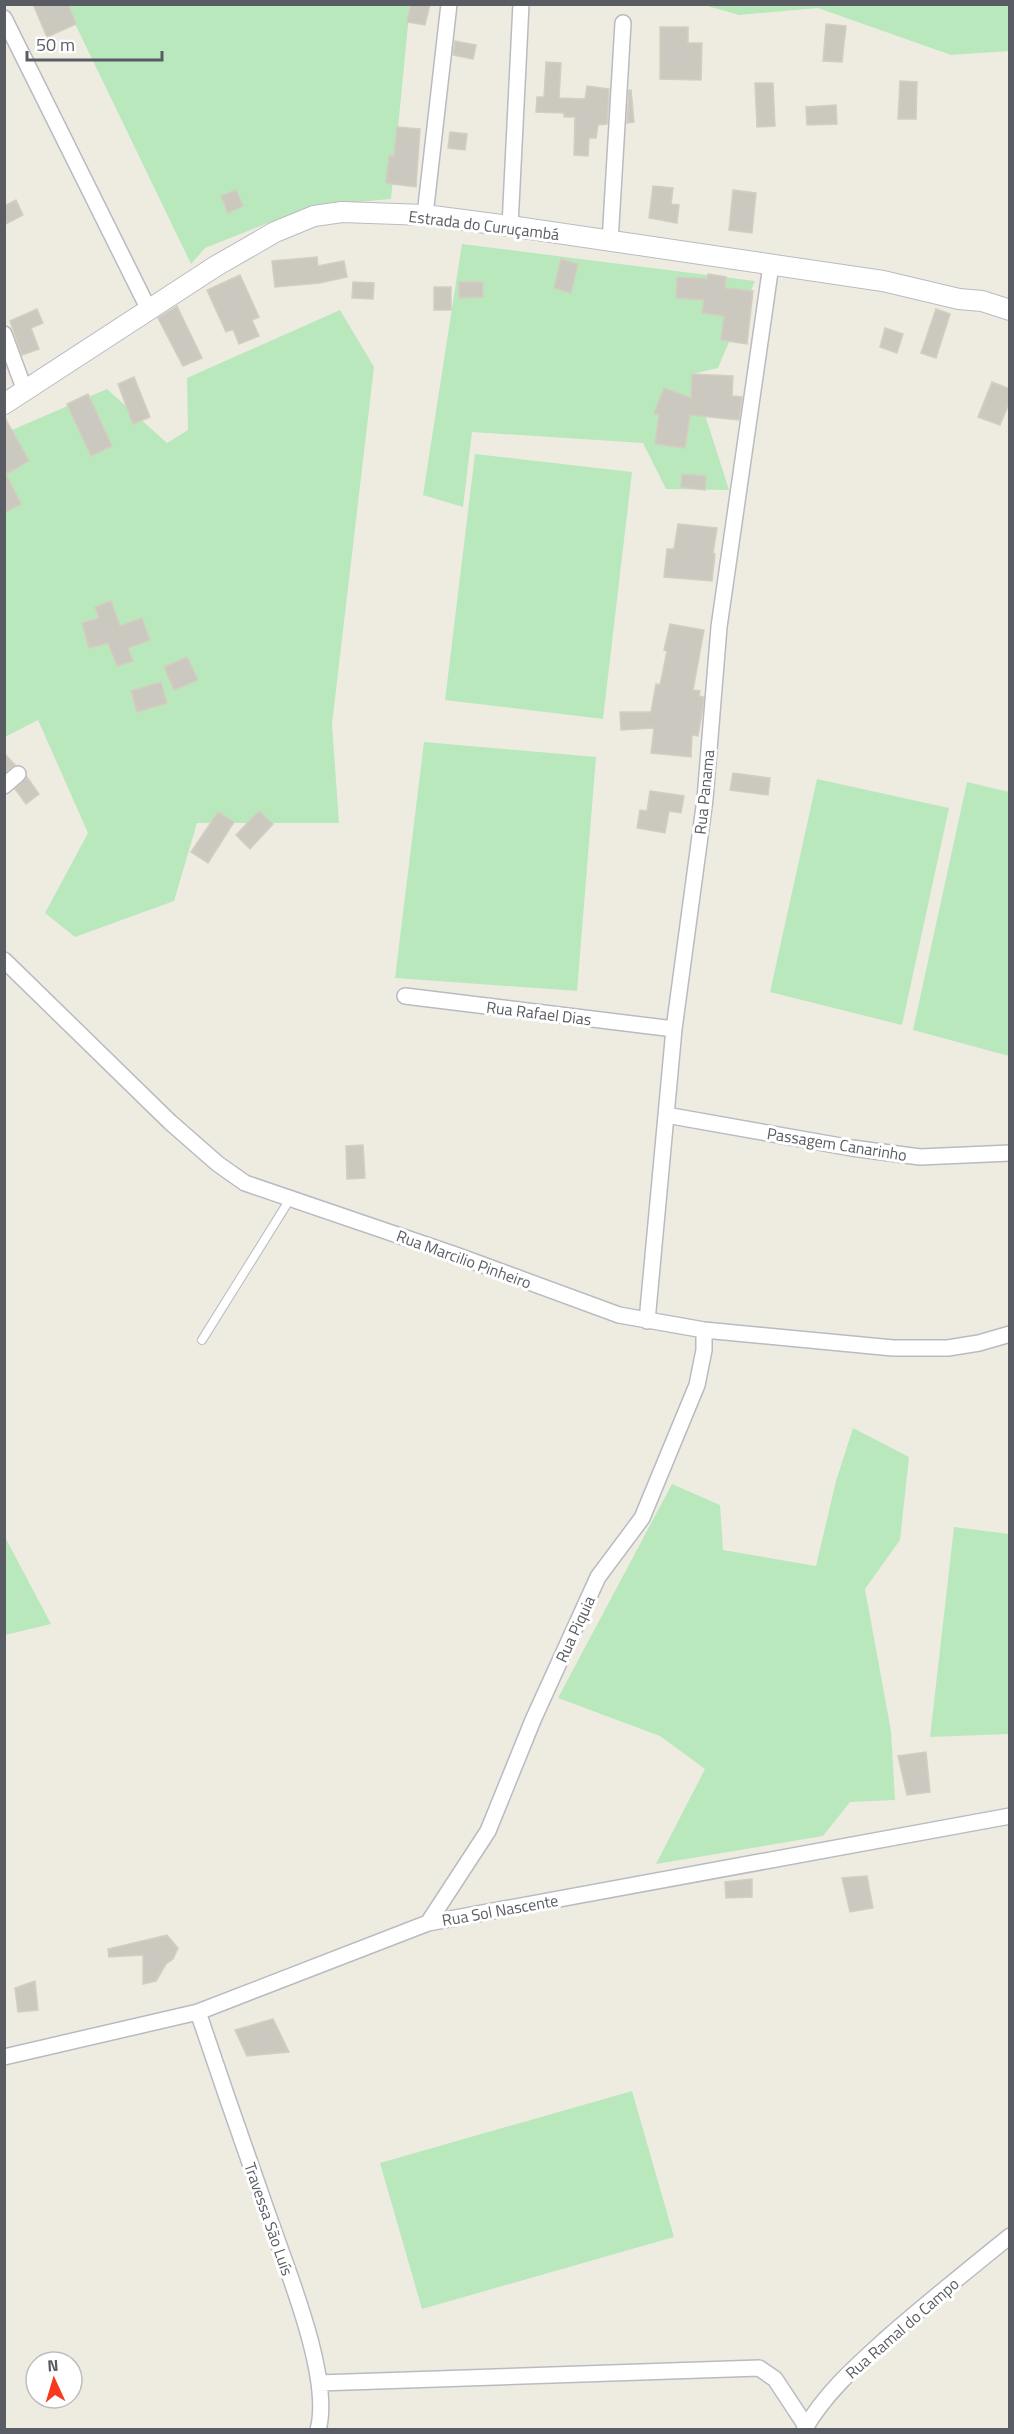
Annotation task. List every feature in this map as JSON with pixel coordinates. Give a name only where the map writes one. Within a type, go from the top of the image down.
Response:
[{"type":"street","points":[[424,215],[449,4]]},
{"type":"street","points":[[510,226],[521,4]]},
{"type":"street","points":[[4,18],[149,310]]},
{"type":"street","points":[[610,242],[623,23]]},
{"type":"street","name":"Estrada do Curuçambá","points":[[4,404],[216,266],[265,238],[314,216],[342,212],[424,215],[510,226],[882,281],[959,299],[982,301],[1010,310]]},
{"type":"street","name":"Rua Panama","points":[[647,1321],[674,1029],[705,799],[719,627],[771,265]]},
{"type":"street","points":[[4,334],[26,391]]},
{"type":"street","points":[[4,786],[18,774]]},
{"type":"street","name":"Rua Marcilio Pinheiro","points":[[4,960],[170,1122],[218,1164],[245,1183],[453,1254],[619,1315],[647,1321],[704,1330],[892,1348],[920,1349],[979,1343],[1010,1334]]},
{"type":"street","name":"Rua Rafael Dias","points":[[405,996],[674,1029]]},
{"type":"street","name":"Passagem Canarinho","points":[[666,1114],[852,1148],[920,1157],[1010,1153]]},
{"type":"street","name":"Rua Piquia","points":[[428,1923],[488,1831],[533,1720],[598,1577],[642,1518],[697,1385],[704,1350],[704,1330]]},
{"type":"street","name":"Rua Sol Nascente","points":[[4,2056],[198,2012],[428,1923],[1010,1816]]},
{"type":"street","name":"Travessa São Luís","points":[[198,2012],[302,2314],[319,2383],[321,2420],[318,2430]]},
{"type":"street","name":"Rua Ramal do Campo","points":[[805,2428],[834,2389],[862,2361],[925,2305],[1010,2236]]},
{"type":"street","points":[[319,2383],[759,2368],[775,2379],[805,2428]]},
{"type":"lane","points":[[202,1340],[290,1199]]},
{"type":"green space","points":[[66,5],[410,5],[391,199],[311,206],[205,248],[191,264]]},
{"type":"green space","points":[[704,5],[1009,5],[1009,51],[951,55],[818,8],[739,15]]},
{"type":"green space","points":[[462,244],[755,281],[718,368],[692,374],[729,490],[666,489],[643,443],[472,432],[463,507],[423,495]]},
{"type":"green space","points":[[340,310],[374,367],[332,724],[339,823],[197,823],[174,901],[75,937],[45,913],[88,833],[38,720],[5,737],[5,433],[107,389],[167,443],[188,430],[187,378]]},
{"type":"green space","points":[[475,454],[632,472],[603,719],[445,700]]},
{"type":"green space","points":[[424,742],[596,757],[577,991],[395,978]]},
{"type":"green space","points":[[817,779],[949,808],[902,1025],[770,992]]},
{"type":"green space","points":[[967,782],[1009,792],[1009,1056],[913,1030]]},
{"type":"green space","points":[[853,1428],[909,1457],[900,1540],[865,1589],[891,1731],[895,1800],[850,1802],[823,1836],[656,1864],[705,1769],[660,1736],[558,1698],[672,1484],[720,1505],[723,1550],[816,1566],[836,1481]]},
{"type":"green space","points":[[954,1527],[1009,1534],[1009,1734],[930,1737]]},
{"type":"green space","points":[[5,1537],[51,1624],[5,1635]]},
{"type":"green space","points":[[632,2091],[674,2237],[422,2309],[380,2163]]},
{"type":"building","points":[[33,4],[68,4],[76,24],[47,37]]},
{"type":"building","points":[[411,4],[430,4],[425,25],[407,22]]},
{"type":"building","points":[[826,24],[846,26],[842,62],[823,61]]},
{"type":"building","points":[[660,27],[688,27],[688,43],[702,43],[701,80],[660,79]]},
{"type":"building","points":[[455,41],[476,45],[473,59],[453,55]]},
{"type":"building","points":[[546,62],[561,63],[559,98],[585,99],[587,86],[609,89],[607,124],[598,125],[596,138],[589,138],[588,156],[574,155],[575,117],[564,117],[564,113],[536,112],[537,97],[544,97]]},
{"type":"building","points":[[900,81],[917,82],[916,119],[898,119]]},
{"type":"building","points":[[755,83],[773,83],[775,126],[757,127]]},
{"type":"building","points":[[629,90],[631,90],[634,122],[627,123]]},
{"type":"building","points":[[836,105],[837,124],[807,125],[806,107]]},
{"type":"building","points":[[397,127],[420,129],[416,187],[386,183],[389,156],[394,156]]},
{"type":"building","points":[[450,132],[467,134],[465,150],[448,148]]},
{"type":"building","points":[[653,186],[673,188],[671,204],[679,205],[677,223],[649,218]]},
{"type":"building","points":[[236,190],[243,206],[228,213],[221,196]]},
{"type":"building","points":[[733,190],[756,193],[752,233],[729,230]]},
{"type":"building","points":[[16,200],[23,215],[4,225],[4,206]]},
{"type":"building","points":[[317,257],[318,266],[344,261],[347,277],[320,283],[275,287],[272,261]]},
{"type":"building","points":[[561,259],[578,264],[571,293],[554,288]]},
{"type":"building","points":[[708,274],[726,277],[725,288],[753,291],[747,344],[721,340],[724,316],[702,313],[704,300],[676,298],[677,277],[707,279]]},
{"type":"building","points":[[240,275],[259,317],[252,320],[259,336],[239,344],[233,329],[226,332],[207,290]]},
{"type":"building","points":[[353,282],[374,283],[373,299],[352,298]]},
{"type":"building","points":[[459,282],[483,282],[483,297],[459,298]]},
{"type":"building","points":[[434,287],[451,287],[451,310],[434,310]]},
{"type":"building","points":[[177,306],[202,358],[183,366],[158,318]]},
{"type":"building","points":[[37,309],[43,323],[31,328],[39,349],[22,355],[10,321]]},
{"type":"building","points":[[936,309],[950,314],[936,358],[921,353]]},
{"type":"building","points":[[885,328],[903,334],[897,353],[880,347]]},
{"type":"building","points":[[692,374],[733,376],[732,396],[742,397],[739,420],[690,415],[685,448],[655,444],[659,415],[654,413],[664,388],[691,398]]},
{"type":"building","points":[[134,377],[150,417],[133,424],[118,384]]},
{"type":"building","points":[[992,382],[1010,389],[1010,401],[1000,425],[978,417]]},
{"type":"building","points":[[88,394],[112,446],[91,456],[67,404]]},
{"type":"building","points":[[4,416],[29,461],[6,474],[21,504],[4,513]]},
{"type":"building","points":[[682,474],[706,476],[705,490],[681,487]]},
{"type":"building","points":[[678,524],[717,528],[712,581],[664,577],[667,549],[674,549]]},
{"type":"building","points":[[111,601],[120,626],[142,618],[150,640],[128,648],[133,661],[117,666],[108,643],[89,648],[82,623],[99,618],[95,607]]},
{"type":"building","points":[[670,624],[704,630],[693,690],[700,691],[699,696],[704,697],[698,736],[692,735],[691,757],[651,753],[654,728],[621,730],[620,712],[651,712],[656,684],[660,685]]},
{"type":"building","points":[[187,657],[198,680],[174,690],[164,667]]},
{"type":"building","points":[[161,682],[167,703],[137,712],[131,691]]},
{"type":"building","points":[[4,753],[15,765],[4,773]]},
{"type":"building","points":[[733,773],[770,778],[768,795],[730,790]]},
{"type":"building","points":[[27,777],[39,794],[26,804],[15,789]]},
{"type":"building","points":[[650,791],[684,796],[681,813],[669,811],[665,833],[637,828],[640,810],[647,811]]},
{"type":"building","points":[[259,811],[273,824],[250,849],[236,835]]},
{"type":"building","points":[[218,812],[234,822],[208,863],[191,852]]},
{"type":"building","points":[[363,1145],[365,1178],[347,1179],[346,1146]]},
{"type":"building","points":[[926,1752],[930,1792],[907,1795],[898,1756]]},
{"type":"building","points":[[867,1876],[873,1908],[850,1912],[842,1878]]},
{"type":"building","points":[[752,1879],[752,1897],[726,1898],[725,1882]]},
{"type":"building","points":[[167,1935],[178,1948],[173,1959],[166,1964],[156,1981],[143,1984],[143,1955],[109,1957],[108,1949]]},
{"type":"building","points":[[35,1981],[38,2010],[18,2012],[15,1988]]},
{"type":"building","points":[[273,2019],[289,2052],[247,2056],[235,2030]]}]
